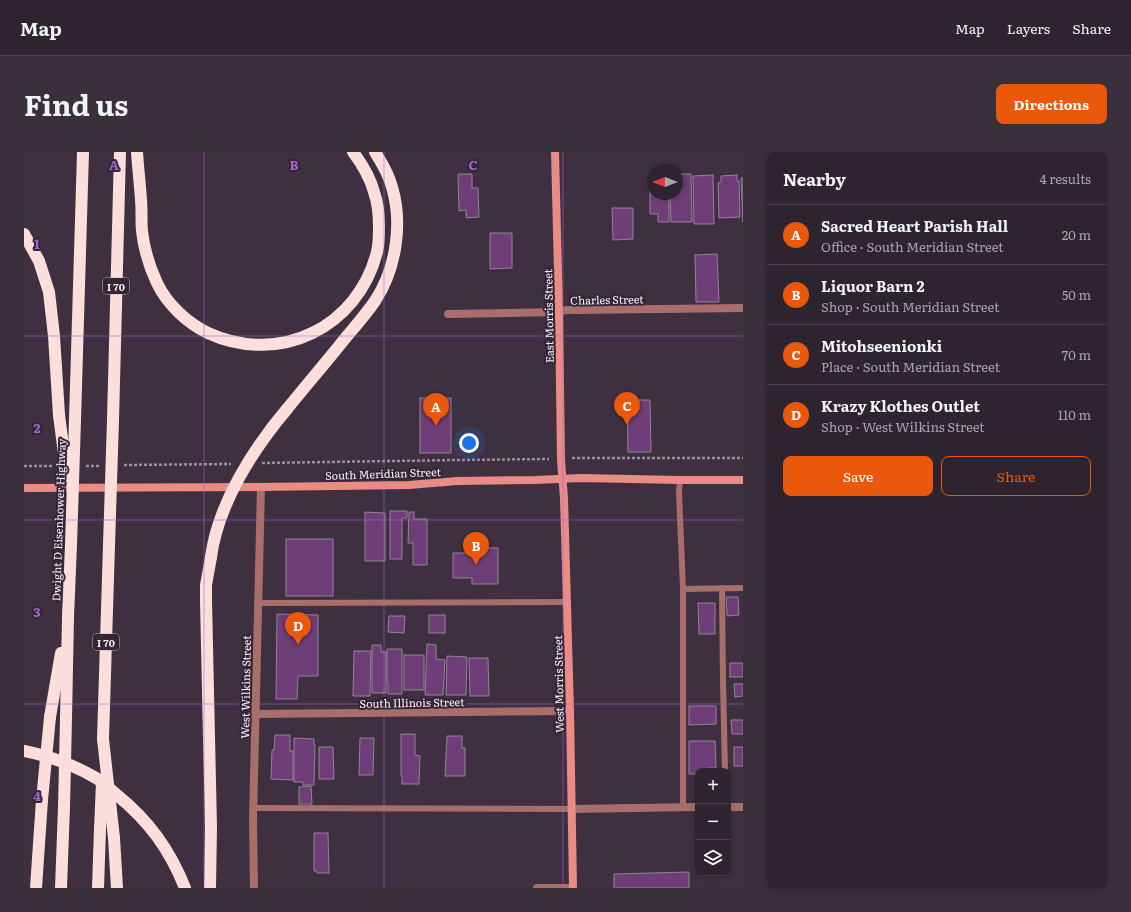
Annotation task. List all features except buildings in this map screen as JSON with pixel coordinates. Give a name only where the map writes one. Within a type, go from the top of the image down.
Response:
[{"type":"highway","name":"Dwight D Eisenhower Highway","points":[[61,888],[83,152]]},
{"type":"highway","name":"I 70","points":[[98,888],[120,152]]},
{"type":"highway","points":[[137,152],[144,244],[158,284],[166,297],[180,313],[203,330],[230,341],[258,345],[287,342],[306,336],[319,329],[343,312],[357,296],[368,278],[377,250],[379,215],[371,183],[365,170],[353,152]]},
{"type":"highway","points":[[210,888],[211,827],[206,585],[214,541],[223,514],[237,482],[254,451],[272,427],[366,314],[382,289],[392,262],[397,234],[396,206],[392,185],[376,152]]},
{"type":"highway","points":[[24,234],[39,261],[49,292],[54,336],[59,415],[72,512]]},
{"type":"highway","points":[[36,888],[42,800],[50,717],[68,617]]},
{"type":"highway","points":[[103,739],[114,838],[117,888]]},
{"type":"highway","points":[[24,751],[70,765],[96,778],[112,791],[155,832],[171,857],[186,888]]},
{"type":"main road","name":"East Morris Street","points":[[554,152],[562,479]]},
{"type":"main road","name":"South Meridian Street","points":[[24,488],[409,485],[458,481],[562,479],[743,480]]},
{"type":"main road","name":"West Morris Street","points":[[562,479],[564,498],[570,711],[572,888]]},
{"type":"street","name":"Charles Street","points":[[448,314],[559,312],[566,310],[743,308]]},
{"type":"street","name":"West Wilkins Street","points":[[254,888],[253,808],[261,487]]},
{"type":"street","name":"South Illinois Street","points":[[255,714],[570,711]]},
{"type":"street","points":[[571,808],[695,807]]},
{"type":"street","points":[[731,807],[743,807]]},
{"type":"street","points":[[537,888],[572,888]]},
{"type":"lane","points":[[680,480],[679,493],[682,589],[682,808]]},
{"type":"lane","points":[[722,588],[725,768]]},
{"type":"lane","points":[[682,589],[743,588]]},
{"type":"lane","points":[[258,603],[566,602]]},
{"type":"lane","points":[[253,808],[571,808]]},
{"type":"path","points":[[580,458],[743,458]]},
{"type":"path","points":[[258,463],[541,460]]},
{"type":"path","points":[[123,466],[234,464]]},
{"type":"path","points":[[24,466],[60,466]]},
{"type":"path","points":[[84,466],[100,466]]},
{"type":"place","name":"Mitohseenionki","points":[[627,425]]},
{"type":"place","name":"Sacred Heart Parish Hall","points":[[436,426]]},
{"type":"place","name":"Liquor Barn 2","points":[[476,565]]},
{"type":"place","name":"Krazy Klothes Outlet","points":[[298,645]]}]
